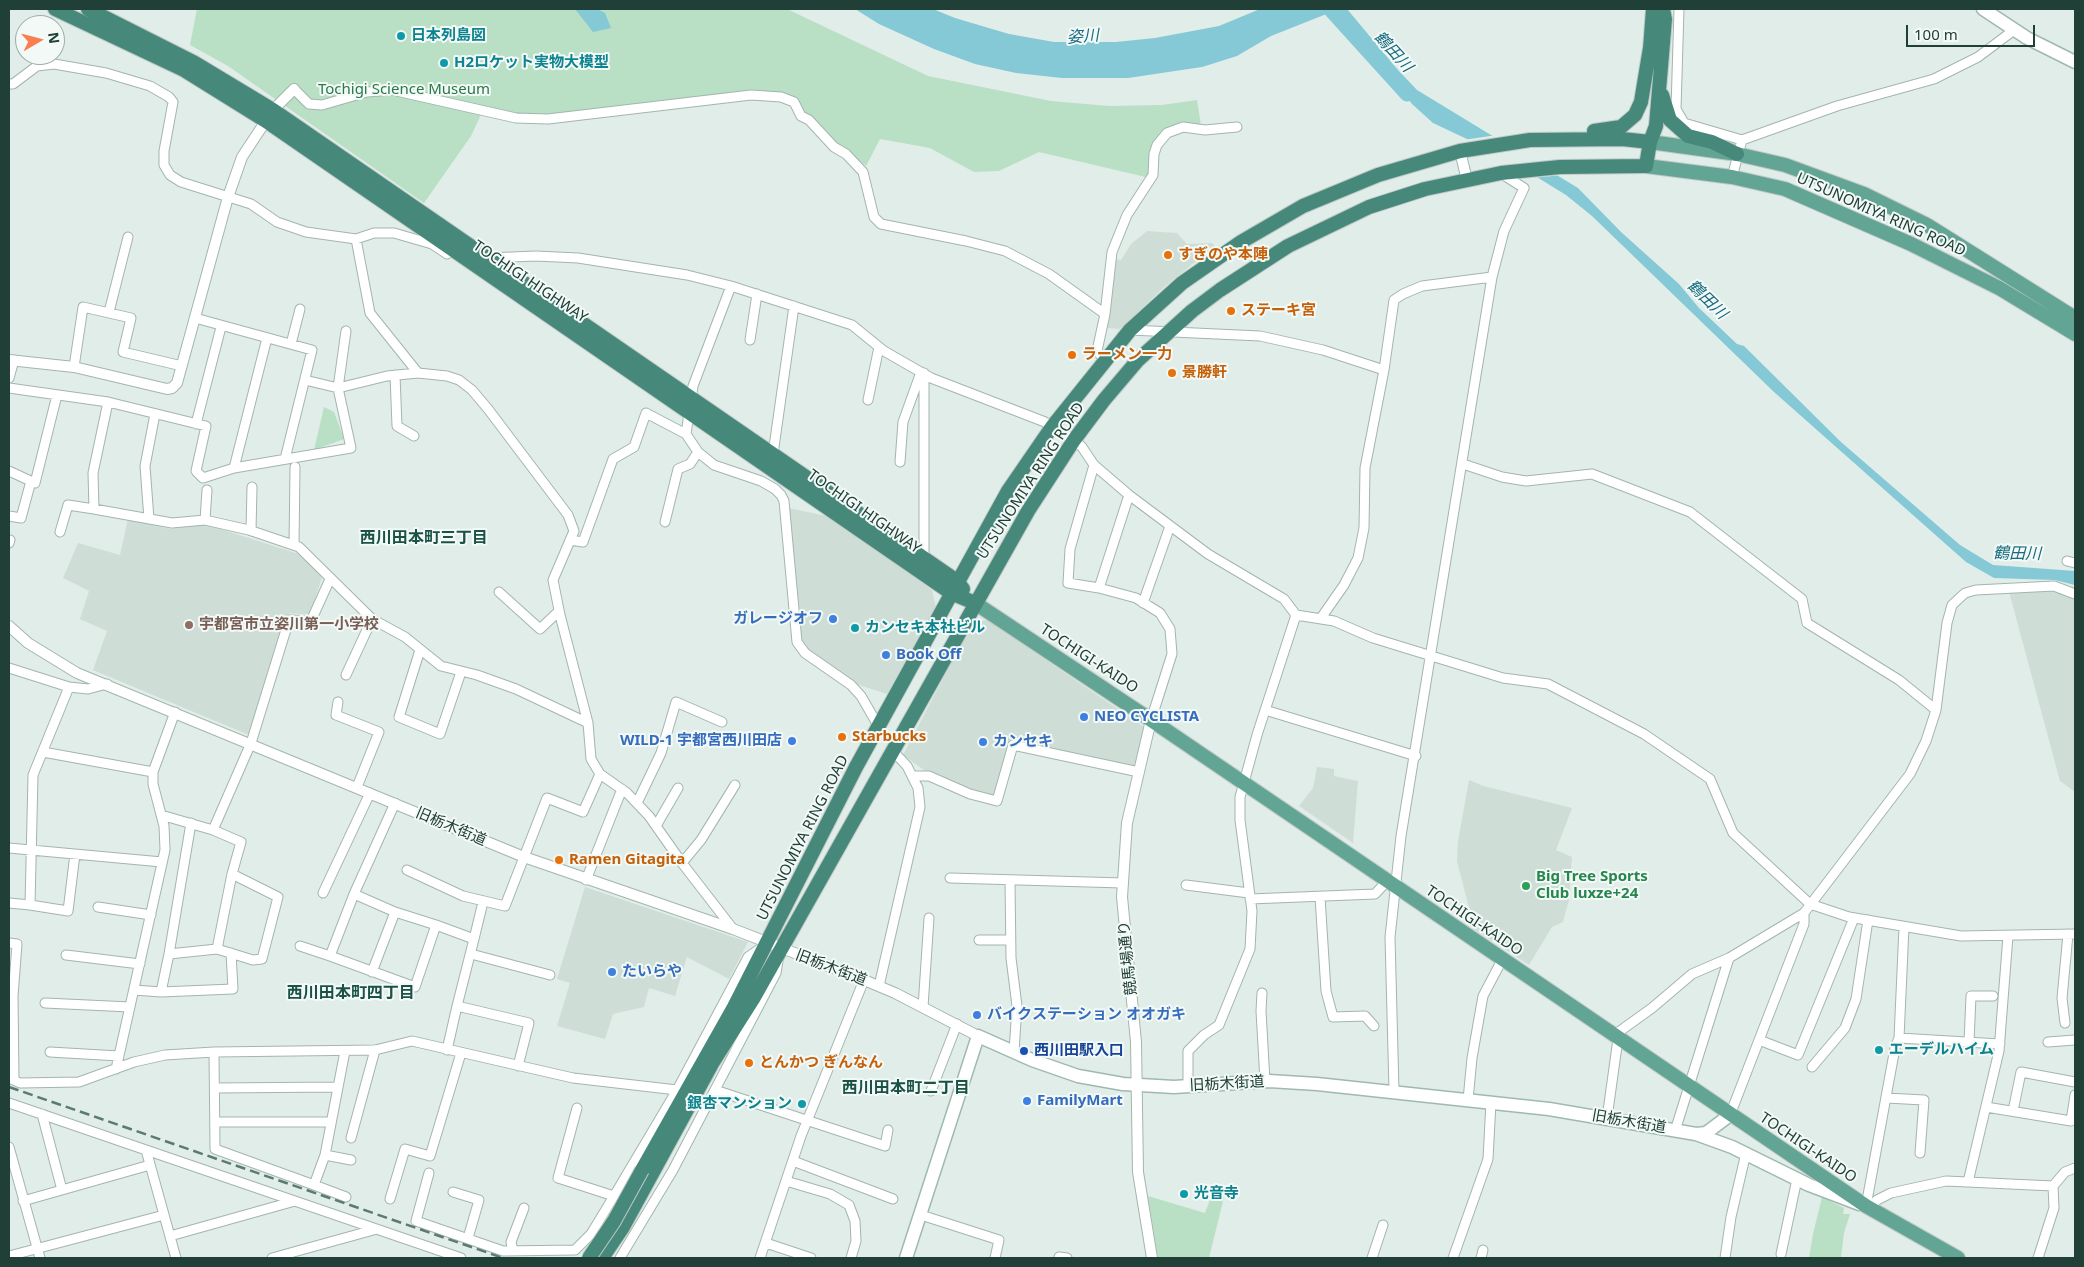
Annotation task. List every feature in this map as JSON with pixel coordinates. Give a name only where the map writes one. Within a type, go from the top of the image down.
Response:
[{"type":"highway","name":"TOCHIGI HIGHWAY","points":[[55,9],[184,70],[270,116],[485,258],[689,404],[772,454],[924,558],[954,587]]},
{"type":"highway","name":"TOCHIGI HIGHWAY","points":[[88,9],[195,63],[954,587]]},
{"type":"highway","points":[[1562,138],[1621,127],[1635,115],[1641,102],[1653,9]]},
{"type":"highway","points":[[1646,166],[1650,142],[1656,126],[1665,18],[1663,9]]},
{"type":"highway","points":[[1650,42],[1648,124],[1650,142]]},
{"type":"highway","points":[[1661,69],[1663,102],[1670,120],[1688,136],[1712,142],[1738,154]]},
{"type":"highway","name":"UTSUNOMIYA RING ROAD","points":[[774,946],[852,775],[1008,491],[1052,427],[1130,330],[1182,283],[1205,266],[1296,210],[1336,190],[1378,175],[1464,150],[1515,142],[1562,138],[1650,142]]},
{"type":"highway","name":"UTSUNOMIYA RING ROAD","points":[[602,1258],[647,1172],[774,946],[893,751],[1028,511],[1074,440],[1104,400],[1138,360],[1168,332],[1220,290],[1256,265],[1315,232],[1397,197],[1467,180],[1502,174],[1560,167],[1646,166]]},
{"type":"highway","points":[[954,587],[975,603]]},
{"type":"highway","name":"UTSUNOMIYA RING ROAD","points":[[589,1258],[647,1172]]},
{"type":"main road","points":[[1983,9],[2014,30],[2060,56],[2075,62]]},
{"type":"main road","name":"UTSUNOMIYA RING ROAD","points":[[1650,142],[1738,154],[1785,165],[1864,194],[1911,217],[2075,318]]},
{"type":"main road","name":"UTSUNOMIYA RING ROAD","points":[[1646,166],[1732,177],[1785,189],[1837,210],[1999,288],[2075,334]]},
{"type":"main road","name":"TOCHIGI-KAIDO","points":[[975,603],[1152,720],[1730,1116],[1868,1207],[1958,1258]]},
{"type":"main road","points":[[906,1258],[978,1036]]},
{"type":"main road","name":"旧栃木街道","points":[[978,1036],[1078,1076],[1138,1085],[1188,1086],[1265,1081],[1394,1091],[1606,1118],[1701,1134],[1797,1179],[1868,1207]]},
{"type":"main road","points":[[1701,1134],[1714,1115],[1711,1102]]},
{"type":"main road","points":[[1701,1134],[1719,1121],[1730,1116]]},
{"type":"main road","points":[[1701,1134],[1735,1144],[1794,1173],[1797,1179]]},
{"type":"street","points":[[1679,9],[1676,109],[1684,124],[1742,140],[1837,106],[1934,79],[1978,57],[2014,30]]},
{"type":"street","points":[[9,84],[13,84],[37,66],[54,64],[106,73],[150,86],[169,97],[173,102],[164,151],[164,165],[170,175],[181,182],[252,204],[277,222],[306,232],[356,239],[374,234],[394,233],[432,244],[447,254]]},
{"type":"street","points":[[9,378],[11,360],[74,367],[166,389],[172,388],[177,383],[228,197],[242,157],[270,116],[294,89],[309,104],[322,105],[367,92],[392,90],[516,118],[548,119],[751,95],[781,97],[794,102],[801,116],[809,120],[834,148],[846,154],[863,172],[874,217],[881,224],[1005,251],[1049,274],[1105,314]]},
{"type":"street","points":[[1105,360],[1097,351],[1105,314],[1112,252],[1127,215],[1153,176],[1154,154],[1157,145],[1167,133],[1183,127],[1205,130],[1237,127]]},
{"type":"street","points":[[1732,177],[1742,140]]},
{"type":"street","points":[[1464,150],[1467,180]]},
{"type":"street","points":[[1394,1091],[1390,938],[1391,884],[1416,756],[1492,277],[1504,231],[1524,188],[1502,174]]},
{"type":"street","points":[[109,312],[128,237]]},
{"type":"street","points":[[356,239],[370,313],[418,373]]},
{"type":"street","points":[[485,258],[536,256],[578,258],[687,274],[757,294],[852,325],[879,347],[922,372],[1052,427],[1074,440],[1082,447],[1094,465],[1129,495],[1208,554],[1284,599],[1296,615],[1321,618],[1373,638],[1503,678],[1548,684],[1644,734],[1710,778],[1733,833],[1810,904],[1854,918],[1961,936],[2071,934],[2062,998],[2065,1023]]},
{"type":"street","points":[[1321,618],[1344,585],[1358,558],[1364,528],[1365,468],[1384,370],[1394,300],[1402,294],[1422,286],[1492,277]]},
{"type":"street","points":[[686,434],[689,404],[731,286]]},
{"type":"street","points":[[750,340],[757,294]]},
{"type":"street","points":[[772,454],[794,306]]},
{"type":"street","points":[[74,367],[83,307],[130,318],[123,352],[182,366]]},
{"type":"street","points":[[291,344],[300,309]]},
{"type":"street","points":[[195,318],[221,327],[312,350],[285,459]]},
{"type":"street","points":[[196,424],[221,327]]},
{"type":"street","points":[[1130,330],[1260,336],[1322,350],[1384,370]]},
{"type":"street","points":[[9,388],[108,402],[206,426],[196,471],[203,478],[234,468],[351,448],[338,388],[346,331]]},
{"type":"street","points":[[234,468],[267,338]]},
{"type":"street","points":[[868,400],[879,347]]},
{"type":"street","points":[[900,462],[903,422],[922,372]]},
{"type":"street","points":[[922,372],[924,558]]},
{"type":"street","points":[[305,380],[338,388],[395,375],[418,373],[446,376],[459,380],[472,390],[568,515],[574,531],[553,580],[559,611],[588,723],[591,760],[600,774],[622,789],[637,803],[734,929]]},
{"type":"street","points":[[395,375],[397,426],[414,436]]},
{"type":"street","points":[[9,471],[35,483],[57,395]]},
{"type":"street","points":[[94,509],[93,472],[108,402]]},
{"type":"street","points":[[570,540],[583,542],[613,460],[634,447],[646,413],[686,434],[698,452],[714,465],[761,481],[782,495],[798,642],[805,653],[851,685],[861,696],[879,727]]},
{"type":"street","points":[[149,519],[144,466],[155,414]]},
{"type":"street","points":[[665,522],[678,469],[690,464],[698,452]]},
{"type":"street","points":[[1462,464],[1502,478],[1526,481],[1592,474],[1690,512],[1802,599],[1807,623],[1899,680],[1936,710]]},
{"type":"street","points":[[1094,465],[1070,548],[1068,584],[1099,588],[1136,598],[1160,613],[1170,629],[1172,654],[1152,720]]},
{"type":"street","points":[[294,545],[295,467]]},
{"type":"street","points":[[9,516],[21,518],[31,482]]},
{"type":"street","points":[[251,531],[252,487]]},
{"type":"street","points":[[206,520],[207,490]]},
{"type":"street","points":[[1099,588],[1129,495]]},
{"type":"street","points":[[60,532],[68,505],[172,524],[206,520],[251,531],[294,545],[299,547],[372,618],[405,636],[441,666],[477,675],[516,689],[588,723]]},
{"type":"street","points":[[1143,603],[1170,526]]},
{"type":"street","points":[[213,830],[251,743],[288,620],[311,621],[330,579]]},
{"type":"street","points":[[1606,1118],[1615,1037],[1692,974],[1729,958],[1804,913],[1910,774],[1926,741],[1936,710],[1947,623],[1952,605],[1965,594],[1976,590],[2054,586],[2075,594]]},
{"type":"street","points":[[499,592],[540,629],[559,611]]},
{"type":"street","points":[[1188,1086],[1188,1051],[1204,1035],[1219,1025],[1250,949],[1250,896],[1240,820],[1240,797],[1265,710],[1296,615]]},
{"type":"street","points":[[346,675],[372,618]]},
{"type":"street","name":"旧栃木街道","points":[[9,626],[48,657],[77,673],[251,743],[524,857],[586,880],[734,929],[879,986],[923,1006],[978,1036]]},
{"type":"street","points":[[420,650],[399,717],[440,734],[461,672]]},
{"type":"street","points":[[9,668],[69,687],[88,689],[107,684]]},
{"type":"street","points":[[30,905],[33,775],[69,687]]},
{"type":"street","points":[[338,702],[336,714],[379,732],[356,787]]},
{"type":"street","points":[[637,803],[660,753],[676,702],[722,722]]},
{"type":"street","points":[[1265,710],[1416,756]]},
{"type":"street","points":[[116,1069],[165,850],[161,815],[153,784],[153,772],[175,712]]},
{"type":"street","name":"競馬場通り","points":[[1152,720],[1127,823],[1123,883],[1124,924],[1136,1042],[1138,1172],[1152,1258]]},
{"type":"street","points":[[912,776],[929,776],[970,794],[997,801],[1013,744],[1139,772]]},
{"type":"street","points":[[879,986],[919,816],[918,788],[907,766],[893,751]]},
{"type":"street","points":[[43,752],[153,772]]},
{"type":"street","points":[[407,870],[463,896],[504,906],[547,798],[583,812],[600,774]]},
{"type":"street","points":[[682,863],[701,840],[735,785]]},
{"type":"street","points":[[656,826],[678,788]]},
{"type":"street","points":[[586,880],[622,789]]},
{"type":"street","points":[[323,893],[370,793]]},
{"type":"street","points":[[330,956],[354,894],[395,803]]},
{"type":"street","points":[[161,815],[213,830],[241,842],[232,874],[217,949]]},
{"type":"street","points":[[161,992],[190,823]]},
{"type":"street","points":[[9,848],[162,862]]},
{"type":"street","points":[[9,903],[68,911],[75,854]]},
{"type":"street","points":[[168,954],[217,949],[253,960],[262,958],[278,897],[232,874]]},
{"type":"street","points":[[950,878],[1123,883]]},
{"type":"street","points":[[1010,880],[1010,940],[1017,1006],[1014,1052]]},
{"type":"street","points":[[1186,885],[1250,896],[1320,897],[1375,894],[1391,884]]},
{"type":"street","points":[[354,894],[395,912],[474,939]]},
{"type":"street","points":[[1320,897],[1326,991],[1333,1017],[1365,1016],[1374,1026]]},
{"type":"street","points":[[447,1050],[483,902]]},
{"type":"street","points":[[98,907],[151,914]]},
{"type":"street","points":[[372,972],[395,912]]},
{"type":"street","points":[[1730,1116],[1804,924],[1804,913]]},
{"type":"street","points":[[923,1006],[929,918]]},
{"type":"street","points":[[1759,1040],[1798,1055],[1854,918]]},
{"type":"street","points":[[1812,1067],[1845,1028],[1856,999],[1868,920]]},
{"type":"street","points":[[300,946],[415,987],[436,926]]},
{"type":"street","points":[[1868,1207],[1894,1048],[1899,1038],[1904,927]]},
{"type":"street","points":[[1968,1182],[2000,1044],[2008,936]]},
{"type":"street","points":[[979,940],[1010,940]]},
{"type":"street","points":[[9,943],[17,944],[13,996],[11,1079],[20,1083],[79,1082],[165,1055],[214,1052],[375,1050],[412,1041],[518,1066],[598,1082],[676,1090]]},
{"type":"street","points":[[429,1173],[416,1221],[503,1251],[575,1250],[591,1234],[614,1196],[676,1090],[748,957],[774,946],[776,973],[673,1170],[620,1258]]},
{"type":"street","points":[[134,990],[161,992],[233,988],[231,954]]},
{"type":"street","points":[[470,954],[550,975]]},
{"type":"street","points":[[66,955],[140,964]]},
{"type":"street","points":[[1675,1131],[1729,958]]},
{"type":"street","points":[[1468,1100],[1472,1058],[1483,996],[1502,960]]},
{"type":"street","points":[[760,1258],[806,1122],[864,980]]},
{"type":"street","points":[[1262,993],[1261,1011],[1265,1081]]},
{"type":"street","points":[[1969,1042],[1971,996],[1993,996]]},
{"type":"street","points":[[44,1003],[130,1007]]},
{"type":"street","points":[[457,1006],[529,1023],[518,1066]]},
{"type":"street","points":[[931,1091],[957,1024]]},
{"type":"street","points":[[1899,1038],[2000,1044]]},
{"type":"street","points":[[2048,1042],[2075,1040]]},
{"type":"street","points":[[351,1138],[375,1050]]},
{"type":"street","points":[[314,1185],[325,1155],[345,1051]]},
{"type":"street","points":[[50,1052],[119,1056]]},
{"type":"street","points":[[214,1052],[215,1149],[346,1197]]},
{"type":"street","points":[[390,1199],[405,1150],[430,1156],[461,1053]]},
{"type":"street","points":[[2013,1111],[2021,1072],[2075,1082]]},
{"type":"street","points":[[215,1088],[338,1087]]},
{"type":"street","points":[[715,1090],[806,1122],[884,1146],[888,1130]]},
{"type":"street","points":[[1986,1107],[2070,1121],[2075,1095]]},
{"type":"street","points":[[1886,1098],[1924,1100],[1920,1153]]},
{"type":"street","points":[[1452,1258],[1488,1159],[1491,1102]]},
{"type":"street","points":[[9,1103],[461,1258]]},
{"type":"street","points":[[577,1108],[558,1178],[614,1196]]},
{"type":"street","points":[[42,1114],[62,1190]]},
{"type":"street","points":[[215,1122],[331,1122]]},
{"type":"street","points":[[9,1147],[40,1258]]},
{"type":"street","points":[[146,1150],[176,1258]]},
{"type":"street","points":[[1725,1258],[1731,1217],[1746,1154]]},
{"type":"street","points":[[325,1155],[350,1160]]},
{"type":"street","points":[[793,1160],[893,1198]]},
{"type":"street","points":[[23,1201],[150,1165]]},
{"type":"street","points":[[2038,1258],[2054,1208],[2053,1186],[2064,1172],[2075,1168]]},
{"type":"street","points":[[1781,1254],[1797,1179]]},
{"type":"street","points":[[786,1181],[830,1194],[849,1205],[855,1221],[856,1241],[851,1258]]},
{"type":"street","points":[[1868,1207],[1891,1193],[1946,1181],[2053,1186]]},
{"type":"street","points":[[453,1192],[479,1200],[468,1238]]},
{"type":"street","points":[[170,1236],[295,1201]]},
{"type":"street","points":[[513,1251],[511,1242],[524,1208]]},
{"type":"street","points":[[9,1256],[164,1215]]},
{"type":"street","points":[[921,1215],[999,1240],[995,1258]]},
{"type":"street","points":[[1372,1258],[1383,1225]]},
{"type":"street","points":[[272,1258],[288,1256],[377,1229]]},
{"type":"street","points":[[766,1243],[811,1258]]},
{"type":"shaded area","points":[[1147,231],[1177,233],[1187,244],[1212,243],[1215,246],[1164,287],[1120,329],[1107,328],[1114,259],[1121,260],[1131,244]]},
{"type":"shaded area","points":[[788,508],[832,517],[932,590],[936,607],[887,694],[853,683],[805,650],[800,642]]},
{"type":"shaded area","name":"宇都宮市立姿川第一小学校","points":[[128,519],[170,529],[205,524],[299,554],[323,574],[310,615],[289,613],[249,735],[93,670],[107,631],[80,619],[89,591],[63,578],[78,543],[120,555]]},
{"type":"shaded area","points":[[2054,586],[2075,595],[2075,792],[2060,781],[2008,588]]},
{"type":"shaded area","points":[[987,620],[1144,727],[1135,769],[1012,742],[996,797],[992,798],[935,778],[903,755],[972,623]]},
{"type":"shaded area","points":[[1317,767],[1334,769],[1334,776],[1358,781],[1353,843],[1299,806],[1313,788]]},
{"type":"shaded area","points":[[1469,780],[1483,786],[1572,808],[1556,850],[1572,857],[1569,900],[1563,922],[1552,927],[1529,965],[1472,928],[1457,861],[1458,841]]},
{"type":"shaded area","points":[[585,887],[748,942],[729,979],[687,957],[675,996],[649,988],[644,1007],[613,1014],[605,1039],[557,1026],[570,983],[557,979]]},
{"type":"green space","name":"Tochigi Science Museum","points":[[197,9],[787,9],[928,76],[1051,101],[1109,106],[1162,105],[1197,100],[1201,126],[1164,132],[1150,178],[1039,152],[999,171],[974,172],[930,148],[880,139],[866,166],[845,149],[835,145],[803,112],[797,98],[778,92],[752,90],[647,105],[547,114],[516,113],[485,106],[471,136],[424,203],[228,66],[190,45]]},
{"type":"green space","points":[[324,407],[334,412],[344,439],[314,450]]},
{"type":"green space","points":[[1212,1195],[1224,1197],[1209,1258],[1158,1258],[1148,1196],[1205,1213]]},
{"type":"green space","points":[[1822,1197],[1844,1208],[1843,1214],[1850,1214],[1844,1233],[1841,1258],[1809,1258]]},
{"type":"water","points":[[575,9],[597,9],[605,13],[611,28],[593,32]]},
{"type":"water","points":[[855,9],[933,9],[955,18],[1009,34],[1054,42],[1116,42],[1155,38],[1219,26],[1260,9],[1347,9],[1417,90],[1578,188],[1621,232],[1679,284],[1699,308],[1737,344],[1744,346],[1841,442],[1960,545],[1993,565],[2075,571],[2075,585],[2055,580],[1994,578],[1966,562],[1774,392],[1592,216],[1566,195],[1501,155],[1433,123],[1412,104],[1361,35],[1334,11],[1271,36],[1237,56],[1202,67],[1128,78],[1062,78],[1016,73],[975,64],[934,49],[879,24]]},
{"type":"pier","points":[[1497,135],[1562,175],[1533,178],[1463,140]]},
{"type":"waterway","name":"鶴田川","points":[[1330,9],[1407,94]]},
{"type":"railway","points":[[9,1087],[503,1258]]},
{"type":"place","name":"日本列島図","points":[[401,36]]},
{"type":"place","name":"H2ロケット実物大模型","points":[[444,63]]},
{"type":"place","name":"すぎのや本陣","points":[[1168,255]]},
{"type":"place","name":"ステーキ宮","points":[[1231,311]]},
{"type":"place","name":"ラーメン一力","points":[[1072,355]]},
{"type":"place","name":"景勝軒","points":[[1172,373]]},
{"type":"place","name":"ガレージオフ","points":[[833,619]]},
{"type":"place","name":"宇都宮市立姿川第一小学校","points":[[189,625]]},
{"type":"place","name":"カンセキ本社ビル","points":[[855,628]]},
{"type":"place","name":"Book Off","points":[[886,655]]},
{"type":"place","name":"NEO CYCLISTA","points":[[1084,717]]},
{"type":"place","name":"Starbucks","points":[[842,737]]},
{"type":"place","name":"WILD-1 宇都宮西川田店","points":[[792,741]]},
{"type":"place","name":"カンセキ","points":[[983,742]]},
{"type":"place","name":"Ramen Gitagita","points":[[559,860]]},
{"type":"place","name":"Big Tree Sports Club luxze+24","points":[[1526,886]]},
{"type":"place","name":"たいらや","points":[[612,972]]},
{"type":"place","name":"バイクステーション オオガキ","points":[[977,1015]]},
{"type":"place","name":"エーデルハイム","points":[[1879,1050]]},
{"type":"place","name":"西川田駅入口","points":[[1024,1051]]},
{"type":"place","name":"とんかつ ぎんなん","points":[[749,1063]]},
{"type":"place","name":"FamilyMart","points":[[1027,1101]]},
{"type":"place","name":"銀杏マンション","points":[[802,1104]]},
{"type":"place","name":"光音寺","points":[[1184,1194]]},
{"type":"district","name":"西川田本町三丁目","points":[[424,538]]},
{"type":"district","name":"西川田本町四丁目","points":[[351,993]]},
{"type":"district","name":"西川田本町二丁目","points":[[906,1088]]},
{"type":"water label","name":"姿川","points":[[1083,37]]}]
